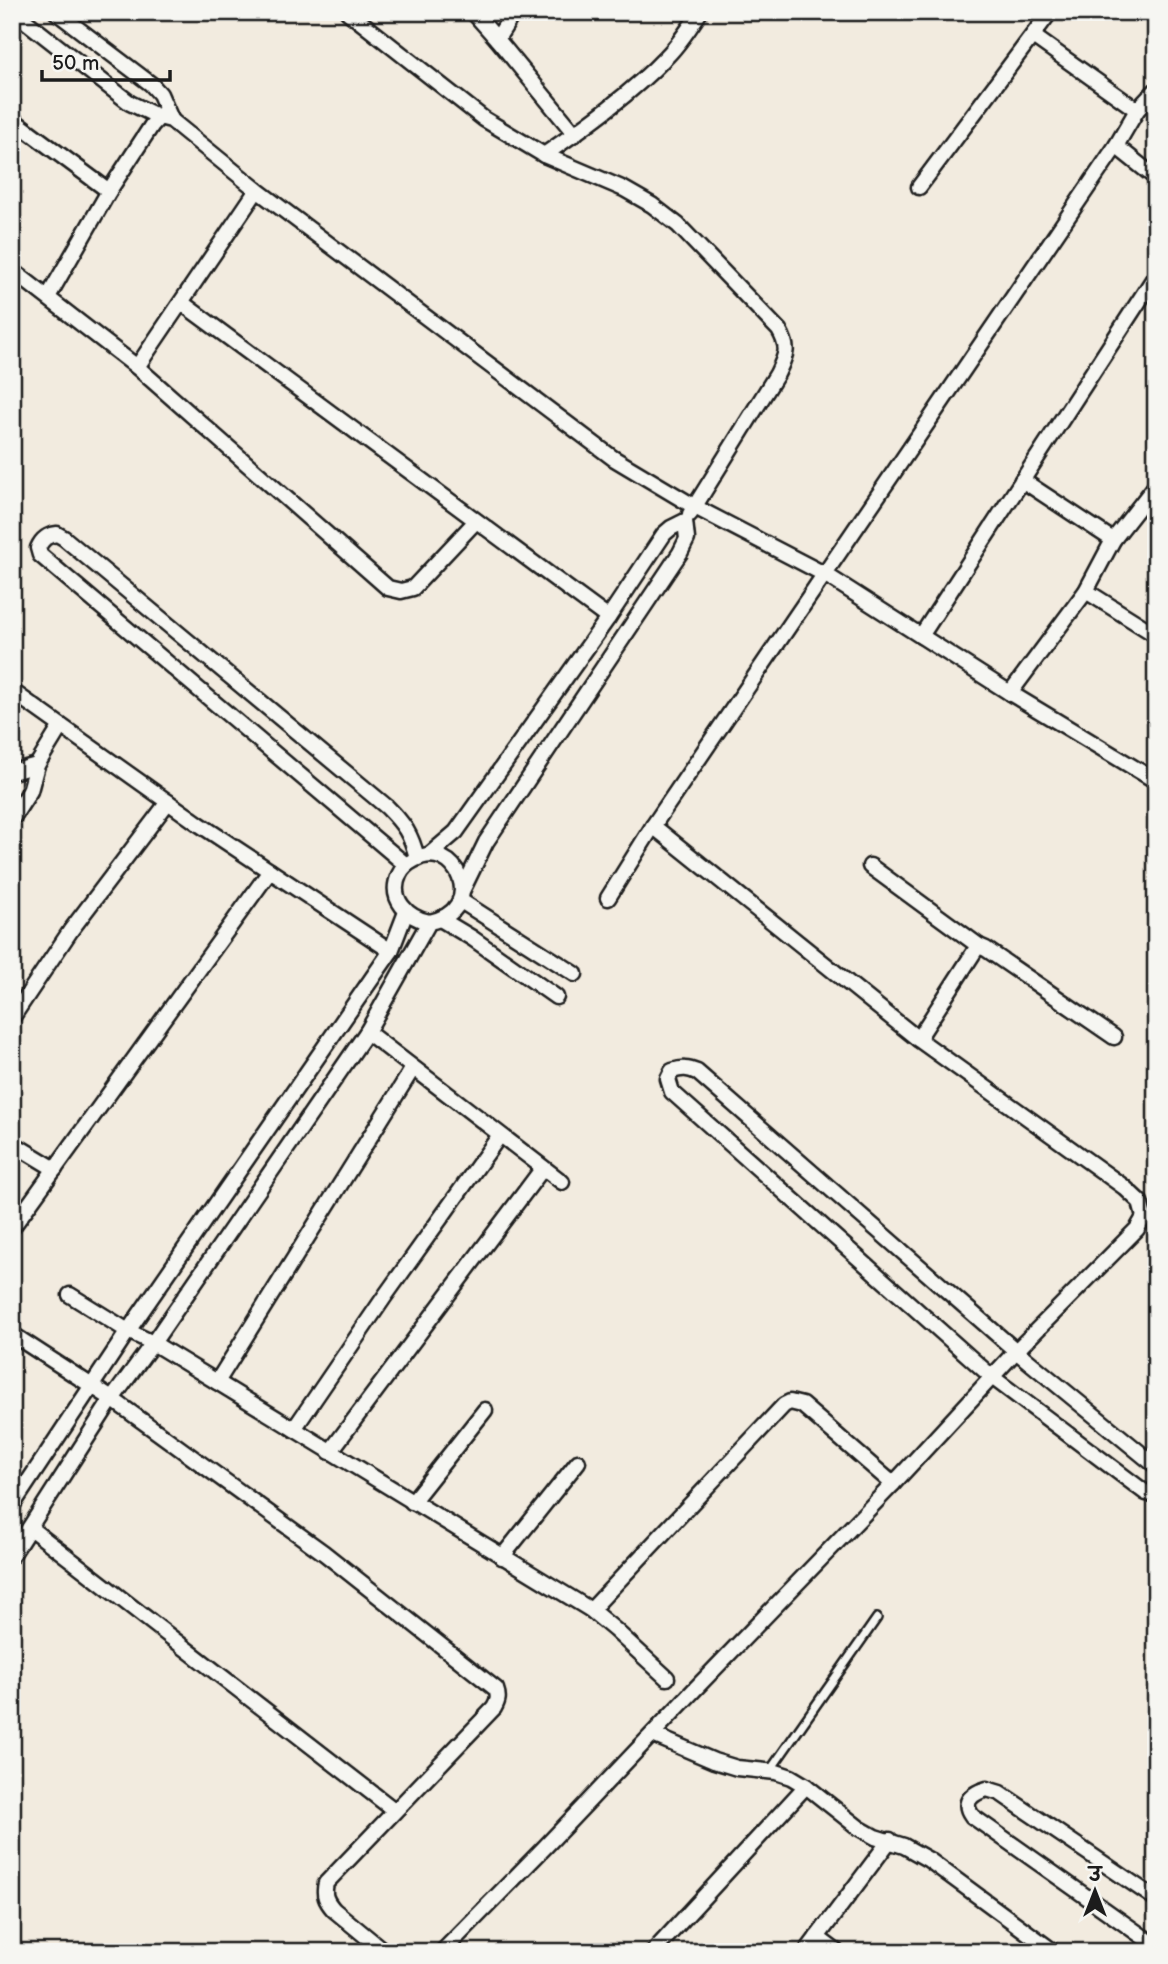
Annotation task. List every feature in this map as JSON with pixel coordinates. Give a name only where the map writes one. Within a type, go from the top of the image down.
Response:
[{"type":"street","points":[[15,12],[130,103],[166,115],[257,190],[613,458],[695,507],[826,575],[1010,693],[1156,781]]},
{"type":"street","points":[[56,12],[151,85],[160,94],[166,115]]},
{"type":"street","points":[[349,12],[484,119],[544,155],[624,189],[652,205],[678,225],[779,330],[787,343],[785,357],[777,374],[685,521],[664,534],[608,618],[456,832],[398,876],[398,901],[416,920],[436,921],[472,938],[556,997]]},
{"type":"street","points":[[473,12],[575,134]]},
{"type":"street","points":[[497,39],[514,12]]},
{"type":"street","points":[[544,155],[575,134],[648,75],[670,54],[701,12]]},
{"type":"street","points":[[919,187],[1050,12]]},
{"type":"street","points":[[1033,36],[1137,110]]},
{"type":"street","points":[[608,898],[653,826],[1116,146],[1137,110],[1156,90]]},
{"type":"street","points":[[48,297],[108,191],[166,115]]},
{"type":"street","points":[[12,119],[108,191]]},
{"type":"street","points":[[1116,146],[1156,178]]},
{"type":"street","points":[[137,367],[257,190]]},
{"type":"street","points":[[12,270],[137,367],[388,588],[401,591],[413,588],[475,521]]},
{"type":"street","points":[[921,636],[1156,275]]},
{"type":"street","points":[[182,303],[608,618]]},
{"type":"street","points":[[1021,480],[1113,540]]},
{"type":"street","points":[[1010,693],[1086,591],[1113,540],[1156,485]]},
{"type":"street","points":[[12,1555],[112,1399],[366,1032],[436,921],[453,912],[486,842],[680,553],[687,539],[685,521]]},
{"type":"street","points":[[417,859],[411,837],[401,820],[387,807],[64,538],[57,534],[48,534],[40,542],[40,555],[417,859],[442,858],[453,865],[461,876],[462,895]]},
{"type":"street","points":[[1086,591],[1156,635]]},
{"type":"street","points":[[12,691],[168,802],[391,951]]},
{"type":"street","points":[[12,819],[30,791],[37,765],[61,726]]},
{"type":"street","points":[[12,772],[37,765]]},
{"type":"street","points":[[12,1018],[71,930],[168,802]]},
{"type":"street","points":[[443,1952],[893,1484],[1016,1350],[1137,1229],[1144,1217],[1140,1202],[1124,1188],[918,1039],[653,826]]},
{"type":"street","points":[[870,866],[979,946],[986,948],[1114,1037]]},
{"type":"street","points":[[12,1228],[270,871]]},
{"type":"street","points":[[462,895],[575,974]]},
{"type":"street","points":[[12,1506],[17,1486],[92,1386],[391,951],[406,912]]},
{"type":"street","points":[[918,1039],[975,948],[979,946]]},
{"type":"street","points":[[366,1032],[562,1182]]},
{"type":"street","points":[[217,1382],[413,1068]]},
{"type":"street","points":[[1156,1466],[1016,1350],[697,1072],[682,1068],[672,1071],[668,1079],[672,1092],[992,1377],[1146,1493],[1156,1495]]},
{"type":"street","points":[[294,1430],[385,1296],[500,1135]]},
{"type":"street","points":[[12,1143],[55,1169]]},
{"type":"street","points":[[330,1452],[543,1168]]},
{"type":"street","points":[[70,1295],[591,1611],[667,1678]]},
{"type":"street","points":[[12,1334],[112,1399],[324,1553],[496,1689],[498,1696],[494,1708],[326,1883],[324,1893],[327,1902],[385,1952]]},
{"type":"street","points":[[591,1611],[784,1405],[790,1402],[802,1405],[893,1484]]},
{"type":"street","points":[[412,1502],[485,1410]]},
{"type":"street","points":[[502,1557],[578,1462]]},
{"type":"street","points":[[30,1528],[394,1810]]},
{"type":"street","points":[[653,1735],[714,1761],[737,1768],[791,1777],[859,1828],[875,1837],[904,1846],[929,1860],[1054,1952]]},
{"type":"street","points":[[653,1952],[806,1786]]},
{"type":"street","points":[[1156,1899],[1000,1793],[988,1788],[970,1797],[967,1802],[972,1816],[1156,1946]]},
{"type":"street","points":[[806,1952],[890,1840]]},
{"type":"street","points":[[817,1937],[837,1952]]},
{"type":"lane","points":[[769,1772],[877,1618]]}]
